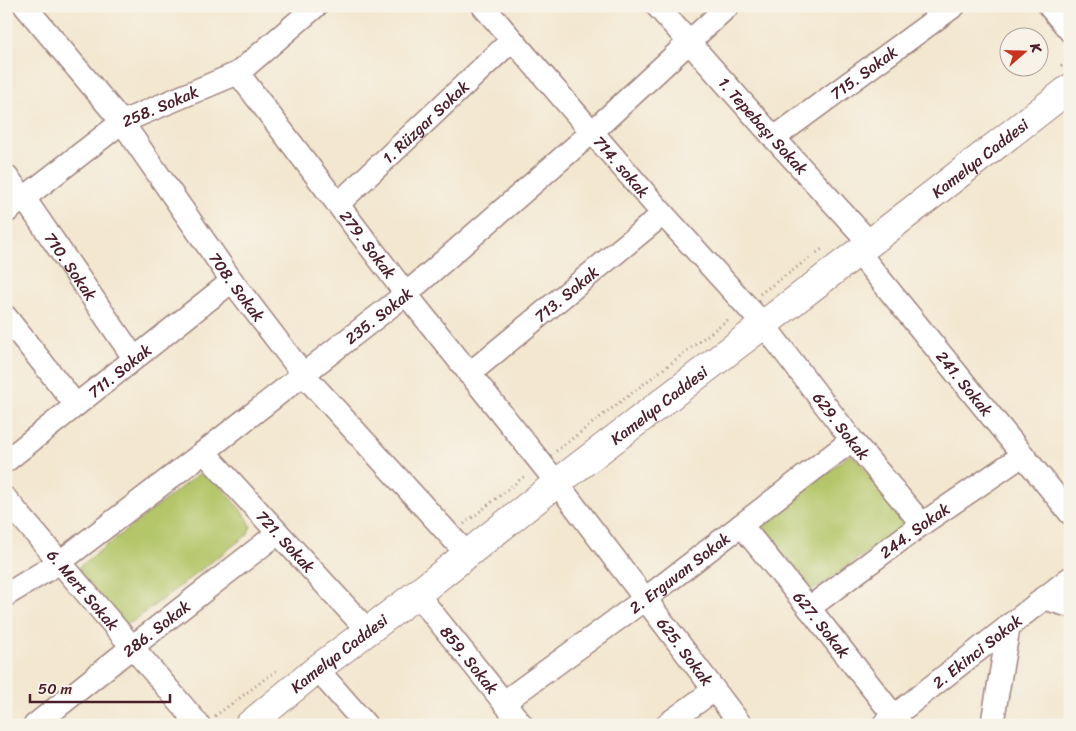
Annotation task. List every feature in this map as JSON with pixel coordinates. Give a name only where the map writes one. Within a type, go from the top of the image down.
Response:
[{"type":"main road","name":"Kamelya Caddesi","points":[[249,725],[317,668],[417,594],[557,483],[764,326],[1070,88]]},
{"type":"street","name":"708. Sokak","points":[[25,6],[122,122],[232,281],[303,374],[467,554]]},
{"type":"street","name":"258. Sokak","points":[[6,212],[122,122],[238,73],[316,6]]},
{"type":"street","name":"714. sokak","points":[[483,6],[663,214],[764,326]]},
{"type":"street","name":"1. Tepebaşı Sokak","points":[[656,6],[774,138],[864,248]]},
{"type":"street","name":"235. Sokak","points":[[6,596],[60,562],[406,294],[592,132],[728,6]]},
{"type":"street","name":"715. Sokak","points":[[774,138],[954,6]]},
{"type":"street","points":[[1049,6],[1070,31]]},
{"type":"street","name":"1. Rüzgar Sokak","points":[[338,204],[512,40]]},
{"type":"street","name":"279. Sokak","points":[[238,73],[406,294],[557,483]]},
{"type":"street","name":"710. Sokak","points":[[6,176],[24,198],[134,358]]},
{"type":"street","name":"713. Sokak","points":[[469,374],[663,214]]},
{"type":"street","name":"241. Sokak","points":[[864,248],[1023,455],[1070,513]]},
{"type":"street","name":"711. Sokak","points":[[6,461],[232,281]]},
{"type":"street","points":[[6,317],[76,405]]},
{"type":"street","name":"629. Sokak","points":[[764,326],[852,440],[922,524]]},
{"type":"street","name":"2. Erguvan Sokak","points":[[504,702],[645,598],[852,440]]},
{"type":"street","name":"721. Sokak","points":[[204,452],[368,631]]},
{"type":"street","name":"244. Sokak","points":[[809,608],[922,524],[1023,455]]},
{"type":"street","name":"625. Sokak","points":[[557,483],[741,725]]},
{"type":"street","name":"6. Mert Sokak","points":[[6,499],[199,725]]},
{"type":"street","name":"627. Sokak","points":[[741,525],[809,608],[893,722]]},
{"type":"street","name":"286. Sokak","points":[[35,725],[278,533]]},
{"type":"street","name":"2. Ekinci Sokak","points":[[893,722],[1009,625],[1070,578]]},
{"type":"street","name":"859. Sokak","points":[[417,594],[522,725]]},
{"type":"street","points":[[1043,598],[1070,606]]},
{"type":"street","points":[[992,725],[1009,625]]},
{"type":"street","points":[[317,668],[366,725]]},
{"type":"street","points":[[666,725],[714,690]]},
{"type":"green space","points":[[849,455],[857,459],[899,511],[904,520],[899,529],[819,587],[811,590],[802,588],[760,533],[761,523]]},
{"type":"green space","points":[[205,472],[213,476],[247,518],[251,526],[247,535],[132,622],[123,625],[81,577],[79,567],[197,475]]}]
